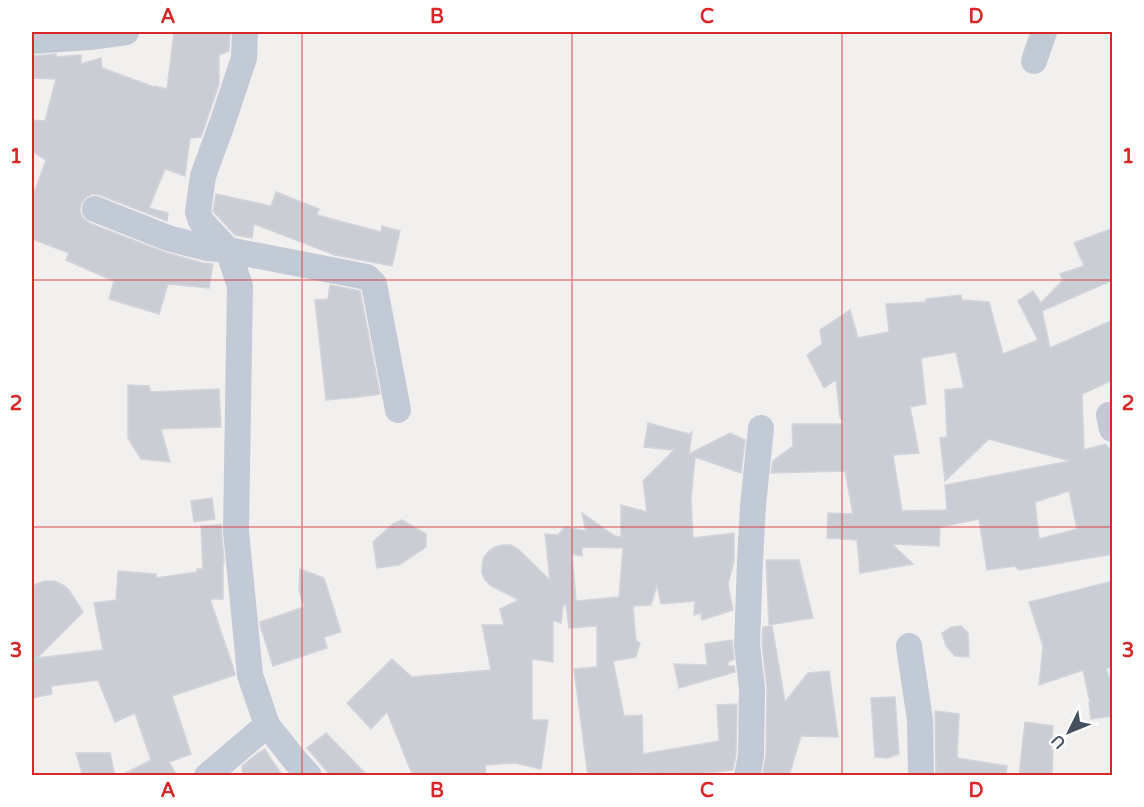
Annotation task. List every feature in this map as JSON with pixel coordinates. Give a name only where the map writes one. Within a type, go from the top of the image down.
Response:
[{"type":"street","points":[[32,41],[126,32]]},
{"type":"street","points":[[245,32],[244,58],[203,177],[198,212],[201,221],[228,250],[240,286],[236,531],[250,675],[267,725],[309,776]]},
{"type":"street","points":[[1034,61],[1044,32]]},
{"type":"street","points":[[95,209],[168,238],[207,248],[228,250],[371,280],[374,284],[398,410]]},
{"type":"street","points":[[747,776],[751,756],[752,688],[747,645],[751,538],[761,428]]},
{"type":"street","points":[[909,646],[920,720],[921,776]]},
{"type":"street","points":[[207,776],[267,725]]},
{"type":"building","points":[[174,32],[230,32],[229,51],[219,55],[219,84],[201,137],[190,138],[185,176],[165,169],[149,208],[168,213],[167,221],[92,194],[85,198],[80,211],[89,223],[164,252],[213,264],[209,288],[168,284],[159,314],[109,299],[114,281],[66,260],[69,253],[32,239],[32,199],[46,160],[32,151],[32,120],[45,121],[56,79],[33,78],[34,56],[81,55],[81,64],[101,58],[102,68],[154,87],[167,89]]},
{"type":"building","points":[[276,192],[319,209],[317,215],[381,232],[382,226],[400,231],[392,266],[335,255],[254,224],[252,238],[235,235],[213,211],[216,194],[271,206]]},
{"type":"building","points":[[1113,228],[1113,280],[1042,311],[1050,348],[1113,320],[1113,380],[1082,394],[1084,450],[1105,444],[1113,452],[1113,554],[1019,570],[1015,566],[987,570],[979,519],[940,527],[939,546],[892,544],[913,564],[860,573],[857,540],[827,538],[828,513],[853,514],[845,471],[771,473],[773,461],[793,446],[792,424],[844,424],[840,417],[836,380],[824,388],[807,355],[822,344],[820,330],[850,310],[858,338],[889,332],[886,304],[926,302],[926,299],[961,295],[962,300],[989,302],[1003,354],[1038,340],[1018,301],[1033,291],[1041,303],[1063,280],[1060,274],[1084,266],[1074,243]],"holes":[[[956,352],[964,388],[945,390],[947,437],[940,438],[945,481],[989,439],[1070,461],[945,485],[947,510],[902,511],[893,455],[919,453],[910,407],[926,404],[921,358]],[[1069,491],[1077,529],[1039,539],[1035,502]]]},
{"type":"building","points":[[330,285],[360,291],[380,394],[326,400],[315,300],[328,299]]},
{"type":"building","points":[[128,385],[149,386],[151,392],[219,389],[221,427],[161,429],[170,462],[141,459],[128,438]]},
{"type":"building","points":[[648,423],[689,434],[692,432],[689,454],[730,433],[745,440],[741,473],[695,457],[691,499],[693,538],[734,533],[734,561],[728,584],[733,610],[702,620],[701,613],[694,615],[695,601],[661,604],[657,585],[651,605],[633,606],[636,641],[640,643],[636,657],[613,661],[624,716],[642,715],[643,754],[719,741],[717,705],[737,704],[736,754],[733,770],[697,774],[697,776],[677,776],[677,773],[649,774],[649,772],[588,776],[574,669],[597,667],[597,626],[569,628],[566,605],[563,605],[561,623],[553,620],[553,662],[532,659],[532,720],[548,720],[541,769],[515,763],[485,765],[486,776],[413,776],[387,712],[371,729],[347,703],[392,659],[412,677],[491,670],[482,625],[504,625],[500,609],[519,600],[491,586],[485,580],[482,573],[484,557],[495,547],[511,545],[550,580],[545,534],[558,535],[565,527],[586,531],[582,513],[615,536],[621,537],[621,505],[647,512],[643,481],[674,450],[644,447]],"holes":[[[582,547],[623,548],[619,597],[576,601],[572,554],[582,556]]]},
{"type":"building","points":[[212,498],[215,519],[194,522],[191,501]]},
{"type":"building","points":[[402,520],[426,534],[426,547],[399,565],[377,568],[373,542],[393,524]]},
{"type":"building","points":[[221,525],[224,562],[223,599],[210,599],[235,675],[172,696],[191,754],[169,762],[177,776],[120,776],[151,760],[135,713],[115,722],[98,680],[51,686],[52,694],[32,698],[32,587],[45,581],[54,581],[63,585],[69,590],[83,612],[37,658],[103,650],[94,603],[116,600],[118,571],[156,574],[156,578],[197,572],[197,569],[203,569],[201,526]]},
{"type":"building","points":[[766,560],[799,560],[813,618],[769,625]]},
{"type":"building","points":[[300,569],[324,578],[341,632],[324,637],[327,648],[273,666],[260,622],[304,607],[299,590]]},
{"type":"building","points":[[1113,581],[1113,666],[1106,669],[1113,687],[1113,696],[1110,698],[1112,716],[1091,719],[1083,670],[1039,685],[1043,646],[1029,602]]},
{"type":"building","points":[[772,626],[785,702],[808,673],[829,671],[838,737],[801,736],[789,776],[764,776],[763,771],[766,756],[767,688],[762,644],[763,627]]},
{"type":"building","points":[[961,626],[968,633],[969,657],[955,656],[946,646],[942,633],[952,627]]},
{"type":"building","points":[[732,640],[734,659],[728,662],[728,666],[734,666],[735,672],[679,688],[674,664],[707,665],[705,644]]},
{"type":"building","points":[[895,697],[899,754],[888,758],[875,757],[871,698]]},
{"type":"building","points":[[935,711],[959,714],[957,758],[1007,766],[1006,776],[936,776]]},
{"type":"building","points":[[1025,722],[1053,726],[1052,776],[1019,776]]},
{"type":"building","points":[[326,733],[368,776],[331,776],[307,748]]},
{"type":"building","points":[[265,749],[283,776],[243,776],[242,766]]},
{"type":"building","points":[[76,753],[110,753],[115,776],[83,776]]}]
